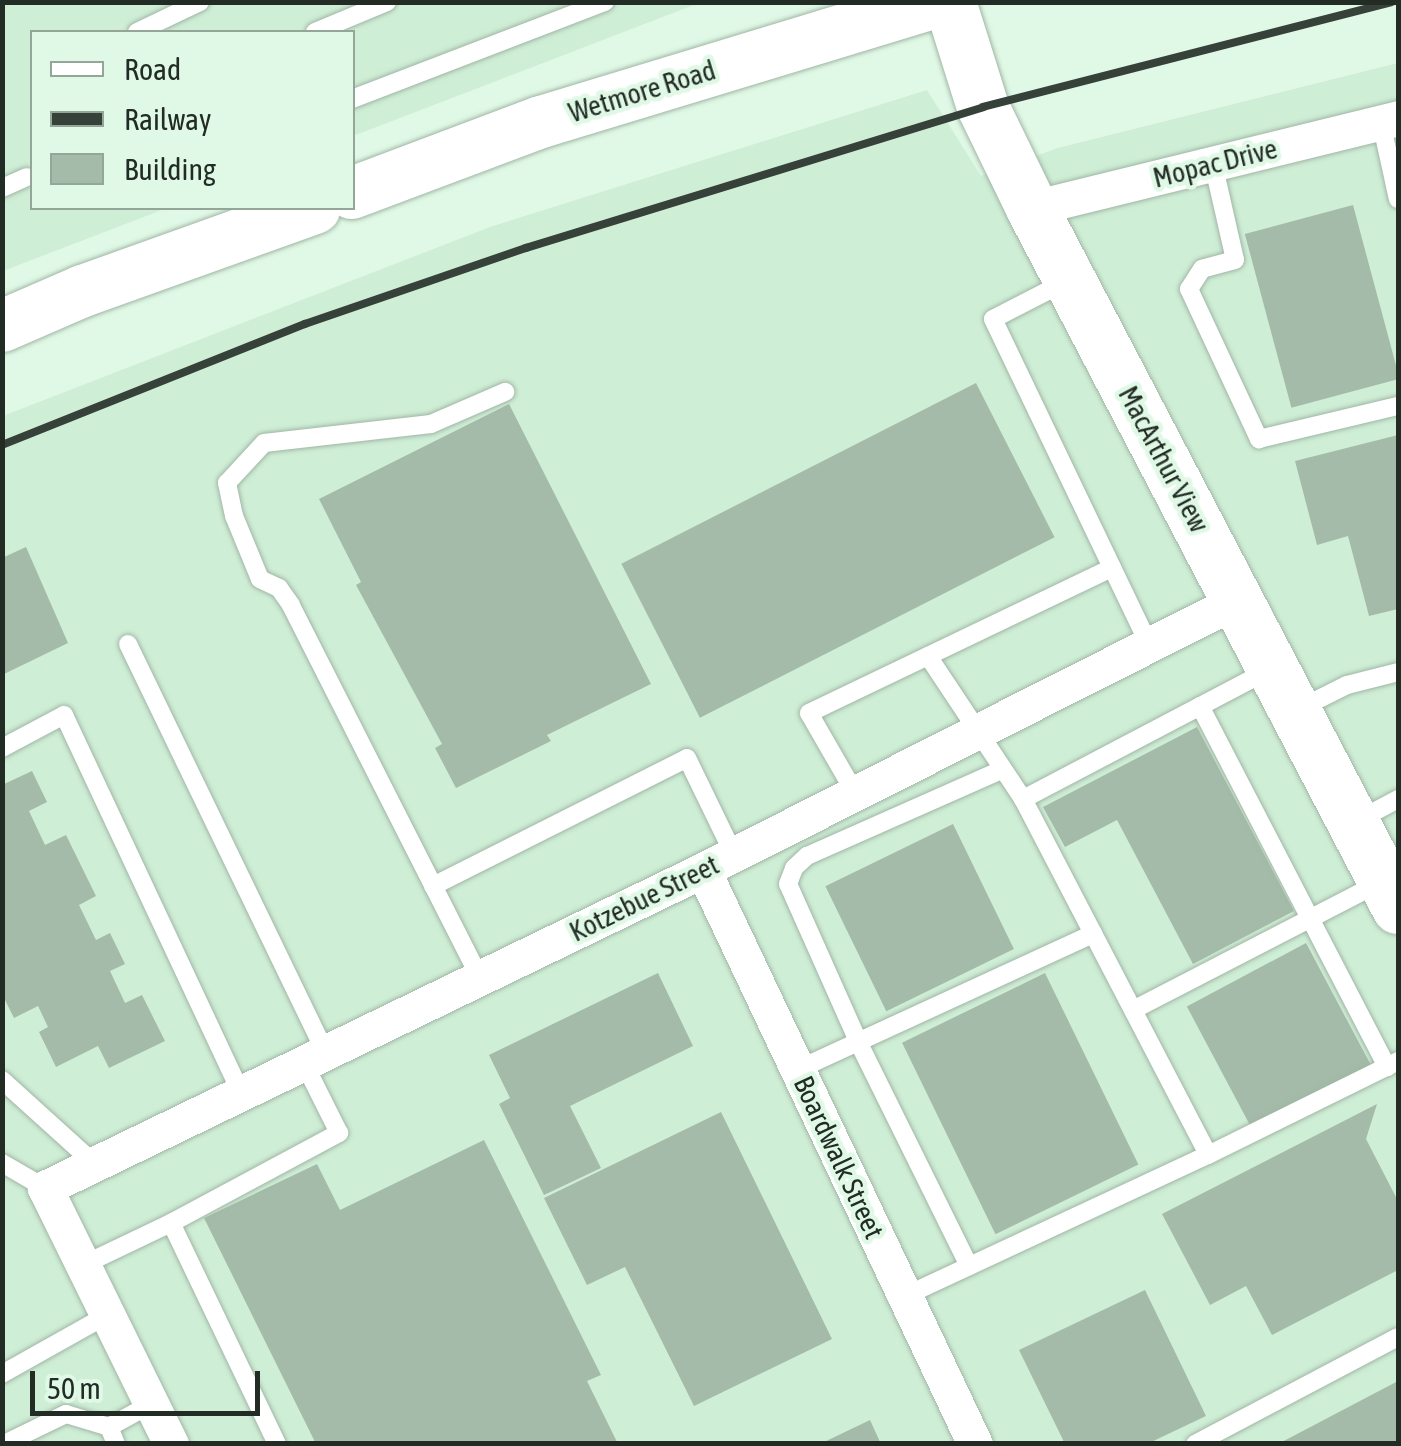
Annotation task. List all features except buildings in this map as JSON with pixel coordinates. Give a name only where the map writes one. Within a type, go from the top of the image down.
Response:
[{"type":"street","name":"Wetmore Road","points":[[355,193],[541,122],[937,2]]},
{"type":"street","name":"MacArthur View","points":[[950,2],[983,107],[1238,600],[1285,688],[1376,811],[1391,894]]},
{"type":"street","name":"Mopac Drive","points":[[1032,208],[1390,120]]},
{"type":"street","points":[[2,326],[83,291],[309,210]]},
{"type":"street","name":"Kotzebue Street","points":[[46,1188],[718,862],[1238,600]]},
{"type":"street","name":"Boardwalk Street","points":[[718,862],[798,1070],[975,1444]]},
{"type":"street","points":[[46,1188],[170,1444]]},
{"type":"lane","points":[[147,30],[173,25],[200,2]]},
{"type":"lane","points":[[320,30],[387,2]]},
{"type":"lane","points":[[355,98],[566,10],[605,2]]},
{"type":"lane","points":[[1390,120],[1398,198]]},
{"type":"lane","points":[[1213,163],[1235,260],[1202,269],[1190,289],[1259,439],[1398,406]]},
{"type":"lane","points":[[2,188],[28,177]]},
{"type":"lane","points":[[1070,280],[993,319],[1149,645]]},
{"type":"lane","points":[[480,978],[291,605],[279,588],[260,579],[234,516],[227,483],[264,443],[430,424],[505,392]]},
{"type":"lane","points":[[855,793],[809,712],[1112,568]]},
{"type":"lane","points":[[83,1264],[172,1223],[339,1132],[315,1058],[128,644]]},
{"type":"lane","points":[[928,656],[1023,798],[1208,1156]]},
{"type":"lane","points":[[1023,798],[1200,706],[1285,688],[1346,685],[1398,672]]},
{"type":"lane","points":[[905,1296],[1208,1156],[1393,1064],[1309,920],[1200,706]]},
{"type":"lane","points":[[2,748],[64,715],[242,1094]]},
{"type":"lane","points":[[433,886],[687,758],[718,862]]},
{"type":"lane","points":[[970,1266],[858,1042],[788,884],[794,868],[806,856],[1002,769]]},
{"type":"lane","points":[[1132,1010],[1309,920],[1391,894]]},
{"type":"lane","points":[[798,1070],[1094,934]]},
{"type":"lane","points":[[2,1080],[95,1164]]},
{"type":"lane","points":[[2,1163],[46,1188]]},
{"type":"lane","points":[[172,1223],[277,1444]]},
{"type":"lane","points":[[2,1374],[108,1315]]},
{"type":"lane","points":[[1195,1444],[1398,1337]]},
{"type":"lane","points":[[4,1444],[66,1414],[112,1435],[151,1404]]},
{"type":"shaded area","points":[[2,3],[699,3],[355,135],[355,30],[30,30],[30,210],[162,210],[3,271]]},
{"type":"shaded area","points":[[1398,63],[1398,1443],[3,1444],[3,416],[490,227],[927,90],[981,176],[1058,148]]},
{"type":"railway","points":[[2,445],[305,324],[526,248],[983,107],[1391,2]]}]
